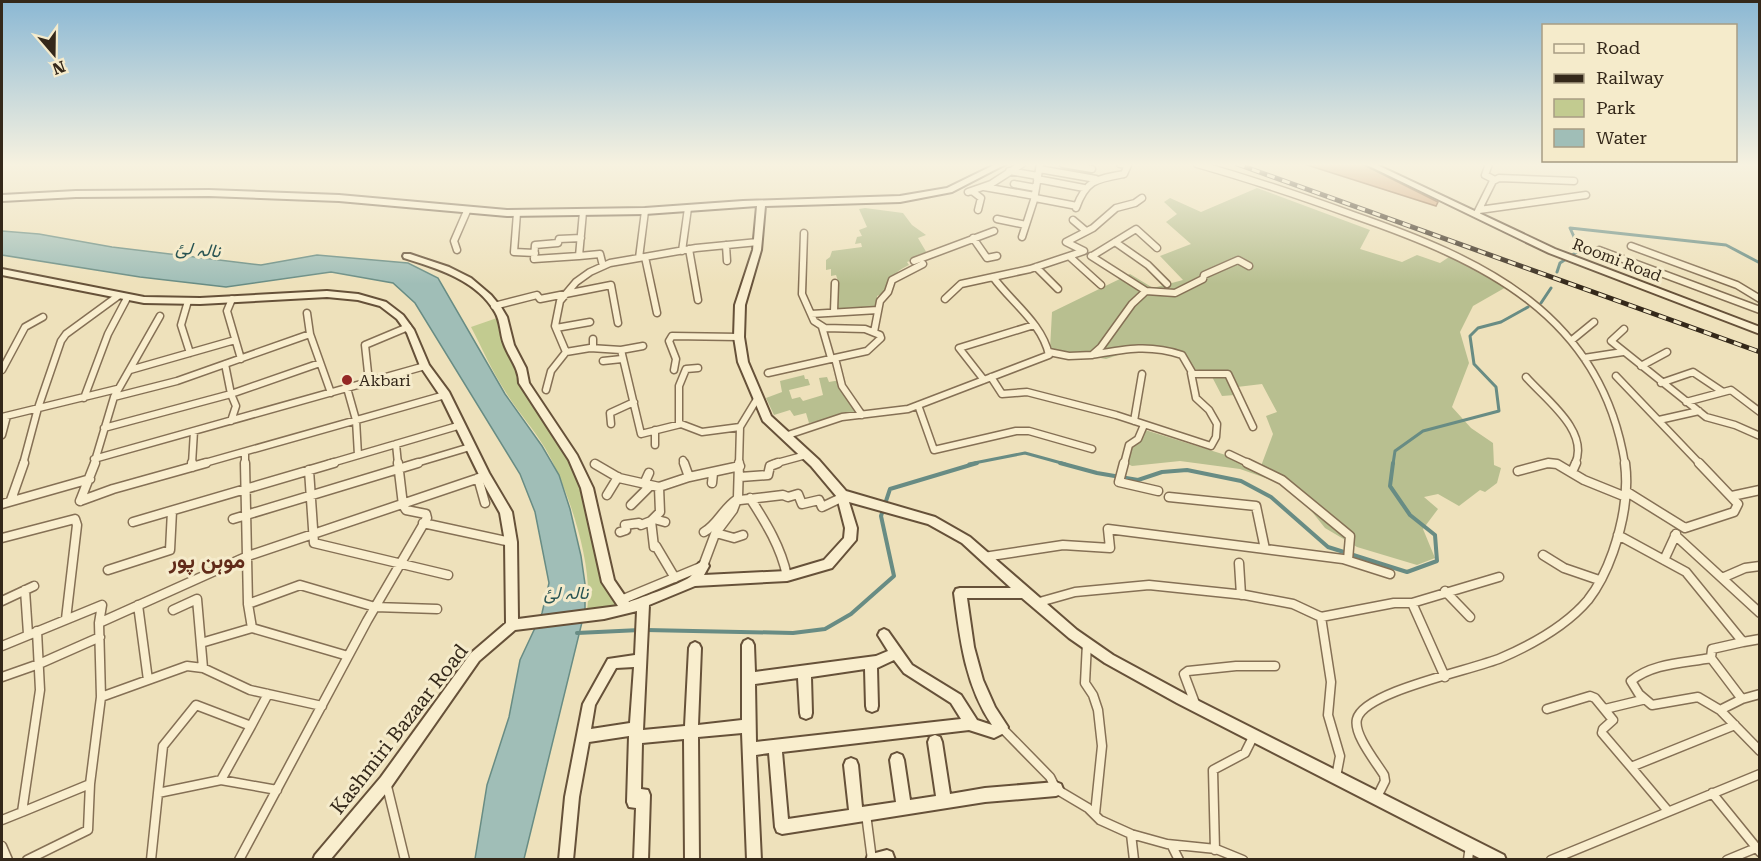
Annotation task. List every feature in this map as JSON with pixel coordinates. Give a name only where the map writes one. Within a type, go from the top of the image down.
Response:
[{"type":"street","points":[[400,204],[517,213],[758,204]]},
{"type":"street","points":[[624,605],[643,603],[694,581],[787,576],[828,564],[850,540],[850,528],[843,496],[806,454],[767,418],[743,362],[739,337],[740,305],[758,242],[761,204]]},
{"type":"street","points":[[978,210],[979,204]]},
{"type":"street","points":[[1022,237],[1033,204]]},
{"type":"street","points":[[1131,204],[1116,208],[1086,231],[1066,242],[1146,291],[1175,293],[1203,279],[1204,275],[1212,270],[1238,260],[1249,266]]},
{"type":"street","points":[[1322,204],[1461,256],[1515,289],[1572,340],[1605,395],[1622,442],[1627,494],[1618,535],[1599,580],[1589,599],[1574,614],[1522,648],[1492,662],[1396,693],[1365,707],[1358,713],[1356,727],[1358,734],[1384,775],[1385,782],[1377,797]]},
{"type":"street","name":"Roomi Road","points":[[1460,204],[1569,257],[1760,331]]},
{"type":"street","points":[[1478,212],[1482,204]]},
{"type":"street","points":[[1478,212],[1528,204]]},
{"type":"street","points":[[688,208],[685,250],[698,300]]},
{"type":"street","points":[[645,210],[642,258],[657,313]]},
{"type":"street","points":[[457,250],[454,242],[457,236],[456,230],[467,211]]},
{"type":"street","points":[[579,256],[583,212]]},
{"type":"street","points":[[517,213],[513,252],[535,253]]},
{"type":"street","points":[[997,219],[1026,225]]},
{"type":"street","points":[[1073,220],[1086,231]]},
{"type":"street","points":[[1092,256],[1136,229],[1156,248]]},
{"type":"street","points":[[914,261],[994,231]]},
{"type":"street","points":[[804,233],[802,294],[814,321],[822,327],[842,386],[862,415]]},
{"type":"street","points":[[581,238],[559,239],[558,243],[535,245],[534,259],[600,255],[603,266]]},
{"type":"street","points":[[973,238],[987,258],[997,256]]},
{"type":"street","points":[[566,352],[556,328],[560,301],[563,295],[590,272],[603,266],[685,250],[758,242]]},
{"type":"street","points":[[1115,242],[1155,270],[1167,284]]},
{"type":"street","points":[[726,244],[727,261]]},
{"type":"street","points":[[1631,246],[1737,285],[1760,299]]},
{"type":"street","points":[[1599,250],[1760,310]]},
{"type":"street","points":[[945,299],[954,286],[965,282],[1036,267],[1084,251]]},
{"type":"street","points":[[406,256],[459,274],[474,283],[499,310],[508,342],[525,374],[524,383],[573,458],[587,488],[608,582],[624,605]]},
{"type":"street","points":[[1070,257],[1101,285]]},
{"type":"street","points":[[874,332],[880,301],[888,292],[895,277],[923,264]]},
{"type":"street","points":[[1036,267],[1058,289]]},
{"type":"street","points":[[2,272],[79,286],[122,298],[144,300],[188,301],[327,294],[358,297],[383,304],[400,317],[408,327],[425,366],[445,395],[461,425],[482,477],[506,512],[511,542],[512,626],[604,614],[703,566]]},
{"type":"street","points":[[785,436],[842,417],[888,413],[918,405],[1049,355],[1048,344],[993,277]]},
{"type":"street","points":[[834,311],[835,283]]},
{"type":"street","points":[[494,306],[537,295],[540,300],[612,285],[618,323]]},
{"type":"street","points":[[1092,355],[1101,347],[1132,304],[1146,291]]},
{"type":"street","points":[[84,398],[122,298]]},
{"type":"street","points":[[11,500],[27,454],[38,408],[63,337],[122,298]]},
{"type":"street","points":[[232,299],[227,310],[241,358]]},
{"type":"street","points":[[188,301],[181,325],[190,353]]},
{"type":"street","points":[[811,314],[878,309]]},
{"type":"street","points":[[307,313],[310,334],[331,393]]},
{"type":"street","points":[[2,370],[26,327],[43,316]]},
{"type":"street","points":[[160,316],[117,389],[94,459],[90,479],[80,501],[445,395]]},
{"type":"street","points":[[556,328],[590,322]]},
{"type":"street","points":[[1572,340],[1594,322]]},
{"type":"street","points":[[1034,326],[959,348],[1002,394],[1027,392],[1212,445],[1218,431],[1217,424],[1209,410],[1196,398],[1191,373],[1182,355],[1140,347],[1092,355],[1069,356],[1049,352]]},
{"type":"street","points":[[369,382],[365,345],[408,327]]},
{"type":"street","points":[[768,373],[866,353],[874,349],[881,338],[880,335],[865,329],[822,327]]},
{"type":"street","points":[[1624,329],[1611,341],[1661,383],[1712,420],[1735,425],[1760,436]]},
{"type":"street","points":[[114,397],[177,381],[310,334]]},
{"type":"street","points":[[674,370],[676,359],[669,341],[672,336],[739,337]]},
{"type":"street","points":[[593,339],[593,348]]},
{"type":"street","points":[[130,370],[235,340]]},
{"type":"street","points":[[546,390],[551,371],[566,352],[593,348],[621,350],[643,346]]},
{"type":"street","points":[[621,350],[641,434],[679,424],[691,430],[706,432],[740,427]]},
{"type":"street","points":[[1584,358],[1623,352]]},
{"type":"street","points":[[1641,366],[1667,352]]},
{"type":"street","points":[[2,357],[11,355]]},
{"type":"street","points":[[603,361],[622,359]]},
{"type":"street","points":[[104,428],[231,394],[321,363]]},
{"type":"street","points":[[225,364],[236,406],[231,421]]},
{"type":"street","points":[[94,459],[425,366]]},
{"type":"street","points":[[679,424],[678,387],[686,369],[698,368]]},
{"type":"street","points":[[1661,383],[1693,372],[1723,392]]},
{"type":"street","points":[[1191,373],[1230,375],[1253,427]]},
{"type":"street","points":[[1134,421],[1142,374]]},
{"type":"street","points":[[1518,471],[1548,463],[1557,464],[1584,480],[1627,494],[1680,526],[1691,527],[1734,512],[1738,504],[1732,496],[1616,376]]},
{"type":"street","points":[[1526,377],[1574,431],[1579,455],[1572,472]]},
{"type":"street","points":[[347,388],[356,420],[358,455]]},
{"type":"street","points":[[2,435],[4,416],[117,389]]},
{"type":"street","points":[[1686,402],[1735,391],[1760,412]]},
{"type":"street","points":[[694,581],[703,566],[716,533],[733,510],[740,477],[740,427],[757,399]]},
{"type":"street","points":[[611,424],[610,413],[634,402]]},
{"type":"street","points":[[918,405],[934,450],[1016,431],[1029,431],[1092,449]]},
{"type":"street","points":[[1659,420],[1699,411]]},
{"type":"street","points":[[133,522],[461,425]]},
{"type":"street","points":[[1144,425],[1138,439],[1129,445],[1119,479],[1121,483],[1158,491]]},
{"type":"street","points":[[655,430],[655,445]]},
{"type":"street","points":[[192,467],[194,431]]},
{"type":"street","points":[[239,860],[348,656],[423,523],[426,514],[406,510],[403,505],[396,444]]},
{"type":"street","points":[[234,519],[470,447]]},
{"type":"street","points":[[245,452],[248,604],[252,628]]},
{"type":"street","points":[[740,477],[768,475],[770,466],[774,463],[800,459],[806,454]]},
{"type":"street","points":[[1229,454],[1282,480],[1350,536],[1348,560]]},
{"type":"street","points":[[683,460],[688,477]]},
{"type":"street","points":[[595,464],[616,474],[659,487],[688,477],[740,466]]},
{"type":"street","points":[[309,470],[313,496],[314,543],[448,575]]},
{"type":"street","points":[[631,505],[647,485],[649,473]]},
{"type":"street","points":[[712,483],[713,473]]},
{"type":"street","points":[[607,495],[616,474]]},
{"type":"street","points":[[482,477],[485,503]]},
{"type":"street","points":[[99,623],[248,556],[482,477]]},
{"type":"street","points":[[2,504],[90,479]]},
{"type":"street","points":[[620,532],[626,530],[625,525],[639,523],[641,525],[652,520],[660,512],[659,487]]},
{"type":"street","points":[[1732,496],[1760,490]]},
{"type":"street","points":[[737,498],[740,500],[783,495],[788,497],[798,494],[802,504],[819,501],[822,507],[843,496],[931,520],[966,540],[1023,593],[1109,659],[1196,706],[1499,860]]},
{"type":"street","points":[[1169,497],[1256,506],[1265,549]]},
{"type":"street","points":[[704,532],[711,528],[714,520],[737,498]]},
{"type":"street","points":[[750,498],[768,526],[783,558],[787,576]]},
{"type":"street","points":[[108,570],[170,550],[172,511]]},
{"type":"street","points":[[2,538],[75,519],[77,525],[66,619]]},
{"type":"street","points":[[652,520],[654,547],[656,546],[675,578]]},
{"type":"street","points":[[652,520],[665,522]]},
{"type":"street","points":[[423,523],[511,542]]},
{"type":"street","points":[[1664,560],[1680,526]]},
{"type":"street","points":[[984,556],[1063,545],[1110,548],[1108,529],[1348,560],[1390,574]]},
{"type":"street","points":[[716,533],[734,538],[743,535]]},
{"type":"street","points":[[1618,535],[1686,573],[1743,642]]},
{"type":"street","points":[[1675,535],[1759,612]]},
{"type":"street","points":[[1543,555],[1563,570],[1584,573],[1599,580]]},
{"type":"street","points":[[1239,563],[1241,595]]},
{"type":"street","points":[[1722,578],[1745,568],[1760,566]]},
{"type":"street","points":[[1036,603],[1075,592],[1149,585],[1241,595],[1293,604],[1321,617],[1394,603],[1412,603],[1445,591],[1499,577]]},
{"type":"street","points":[[248,604],[300,585],[375,607],[436,609]]},
{"type":"street","points":[[2,601],[34,586]]},
{"type":"street","points":[[22,812],[40,690],[39,664],[25,590]]},
{"type":"street","points":[[1445,591],[1470,617]]},
{"type":"street","points":[[1023,593],[960,593],[977,688],[989,711],[1001,727],[1050,777],[1056,789],[1112,826],[1172,846],[1229,850],[1243,860]]},
{"type":"street","points":[[173,610],[197,599],[203,668]]},
{"type":"street","points":[[641,860],[636,733],[643,603]]},
{"type":"street","points":[[1412,603],[1445,677]]},
{"type":"street","points":[[2,646],[102,605],[99,623],[101,697],[90,784],[88,830],[27,860]]},
{"type":"street","points":[[138,605],[148,680]]},
{"type":"street","points":[[1321,617],[1331,682],[1328,715],[1340,756],[1336,777]]},
{"type":"street","name":"Kashmiri Bazaar Road","points":[[321,860],[386,782],[475,657],[512,626]]},
{"type":"street","points":[[201,643],[252,628],[348,656]]},
{"type":"street","points":[[884,634],[908,669],[956,699],[972,724]]},
{"type":"street","points":[[2,676],[39,664],[100,637]]},
{"type":"street","points":[[1742,699],[1711,658],[1712,649],[1760,639]]},
{"type":"street","points":[[1087,643],[1085,683],[1092,690],[1100,720],[1101,781],[1095,814]]},
{"type":"street","points":[[748,645],[749,749],[754,860]]},
{"type":"street","points":[[692,860],[691,732],[694,648]]},
{"type":"street","points":[[748,679],[871,663],[897,653]]},
{"type":"street","points":[[566,860],[572,797],[589,704],[612,663],[641,655]]},
{"type":"street","points":[[1711,658],[1666,666],[1636,675],[1631,681],[1642,700],[1648,704],[1658,705],[1698,697],[1720,710],[1760,751]]},
{"type":"street","points":[[871,663],[872,706]]},
{"type":"street","points":[[101,697],[186,666],[203,668],[250,690],[322,706]]},
{"type":"street","points":[[1196,706],[1184,674],[1188,671],[1236,666],[1275,666]]},
{"type":"street","points":[[804,672],[806,713]]},
{"type":"street","points":[[221,780],[268,694]]},
{"type":"street","points":[[1720,710],[1742,699],[1760,694]]},
{"type":"street","points":[[1547,709],[1590,696],[1595,698],[1613,720],[1603,729],[1602,733],[1668,811]]},
{"type":"street","points":[[1605,709],[1642,700]]},
{"type":"street","points":[[151,860],[163,746],[196,705],[251,726]]},
{"type":"street","points":[[749,749],[972,724],[990,732],[997,731],[1001,727]]},
{"type":"street","points":[[1630,767],[1735,725]]},
{"type":"street","points":[[584,736],[691,732],[749,726]]},
{"type":"street","points":[[1215,850],[1213,770],[1245,753],[1254,735]]},
{"type":"street","points":[[934,742],[944,802]]},
{"type":"street","points":[[775,746],[782,827],[944,802],[1056,789]]},
{"type":"street","points":[[897,760],[904,808]]},
{"type":"street","points":[[851,765],[873,860],[888,857],[888,860]]},
{"type":"street","points":[[1551,860],[1760,774]]},
{"type":"street","points":[[158,793],[221,780],[277,789]]},
{"type":"street","points":[[386,782],[405,860]]},
{"type":"street","points":[[2,820],[90,784]]},
{"type":"street","points":[[1712,793],[1757,845],[1727,860]]},
{"type":"street","points":[[1131,834],[1134,860]]},
{"type":"street","points":[[1468,860],[1470,845]]},
{"type":"street","points":[[1172,846],[1179,860]]},
{"type":"street","points":[[2,847],[8,860]]},
{"type":"green space","points":[[1166,204],[1184,204],[1201,212],[1219,204],[1301,204],[1370,230],[1360,249],[1402,262],[1417,255],[1440,263],[1452,255],[1508,286],[1473,306],[1460,332],[1469,363],[1452,407],[1471,428],[1493,443],[1494,465],[1501,468],[1497,483],[1485,492],[1480,490],[1459,506],[1438,494],[1424,497],[1438,509],[1423,529],[1435,558],[1417,565],[1357,547],[1325,528],[1305,503],[1280,483],[1240,469],[1180,461],[1132,466],[1122,461],[1142,429],[1261,466],[1273,434],[1266,416],[1277,412],[1262,384],[1237,387],[1235,395],[1222,396],[1209,371],[1190,369],[1179,356],[1133,350],[1106,359],[1050,349],[1052,312],[1130,274],[1153,288],[1183,280],[1160,256],[1191,244],[1166,222],[1177,214]]},
{"type":"green space","points":[[859,209],[903,213],[912,225],[926,235],[918,238],[928,255],[907,262],[909,265],[894,276],[887,292],[877,296],[877,308],[838,309],[838,281],[836,275],[831,276],[831,269],[826,270],[826,260],[832,251],[862,247],[861,243],[855,244],[857,237],[862,236],[859,230],[867,227]]},
{"type":"green space","points":[[497,318],[500,337],[508,355],[516,364],[584,487],[617,605],[587,610],[587,572],[583,550],[570,505],[554,464],[500,383],[471,327]]},
{"type":"green space","points":[[804,375],[810,385],[789,390],[792,399],[800,397],[803,401],[823,395],[819,378],[827,377],[829,382],[840,380],[856,412],[809,423],[806,413],[794,416],[790,410],[774,415],[766,398],[782,392],[780,381]]},
{"type":"water","name":"نالہ لئ","points":[[2,231],[39,234],[112,247],[261,265],[317,255],[408,263],[438,278],[505,394],[542,446],[559,475],[581,556],[585,584],[585,610],[524,859],[475,859],[487,785],[509,717],[520,660],[542,613],[549,583],[535,512],[520,474],[415,303],[393,283],[331,272],[226,287],[140,277],[2,255]]},
{"type":"waterway","points":[[1557,272],[1560,263],[1580,250],[1570,228],[1726,245],[1760,263]]},
{"type":"waterway","points":[[1541,303],[1551,288]]},
{"type":"waterway","points":[[1393,464],[1395,451],[1423,431],[1499,411],[1496,387],[1474,364],[1470,336],[1478,328],[1501,322],[1528,307]]},
{"type":"waterway","points":[[969,464],[1025,453],[1065,464]]},
{"type":"waterway","points":[[646,630],[793,633],[825,629],[851,614],[894,576],[881,516],[890,489],[977,463]]},
{"type":"waterway","points":[[1060,463],[1097,473],[1138,480],[1162,472],[1187,470],[1241,481],[1271,497],[1328,547],[1407,572],[1437,561],[1435,535],[1410,515],[1390,486],[1393,463]]},
{"type":"waterway","points":[[577,633],[640,630]]},
{"type":"railway","points":[[1349,204],[1760,352]]},
{"type":"place","name":"Akbari","points":[[347,380]]},
{"type":"district","name":"موہن پور","points":[[207,560]]}]
